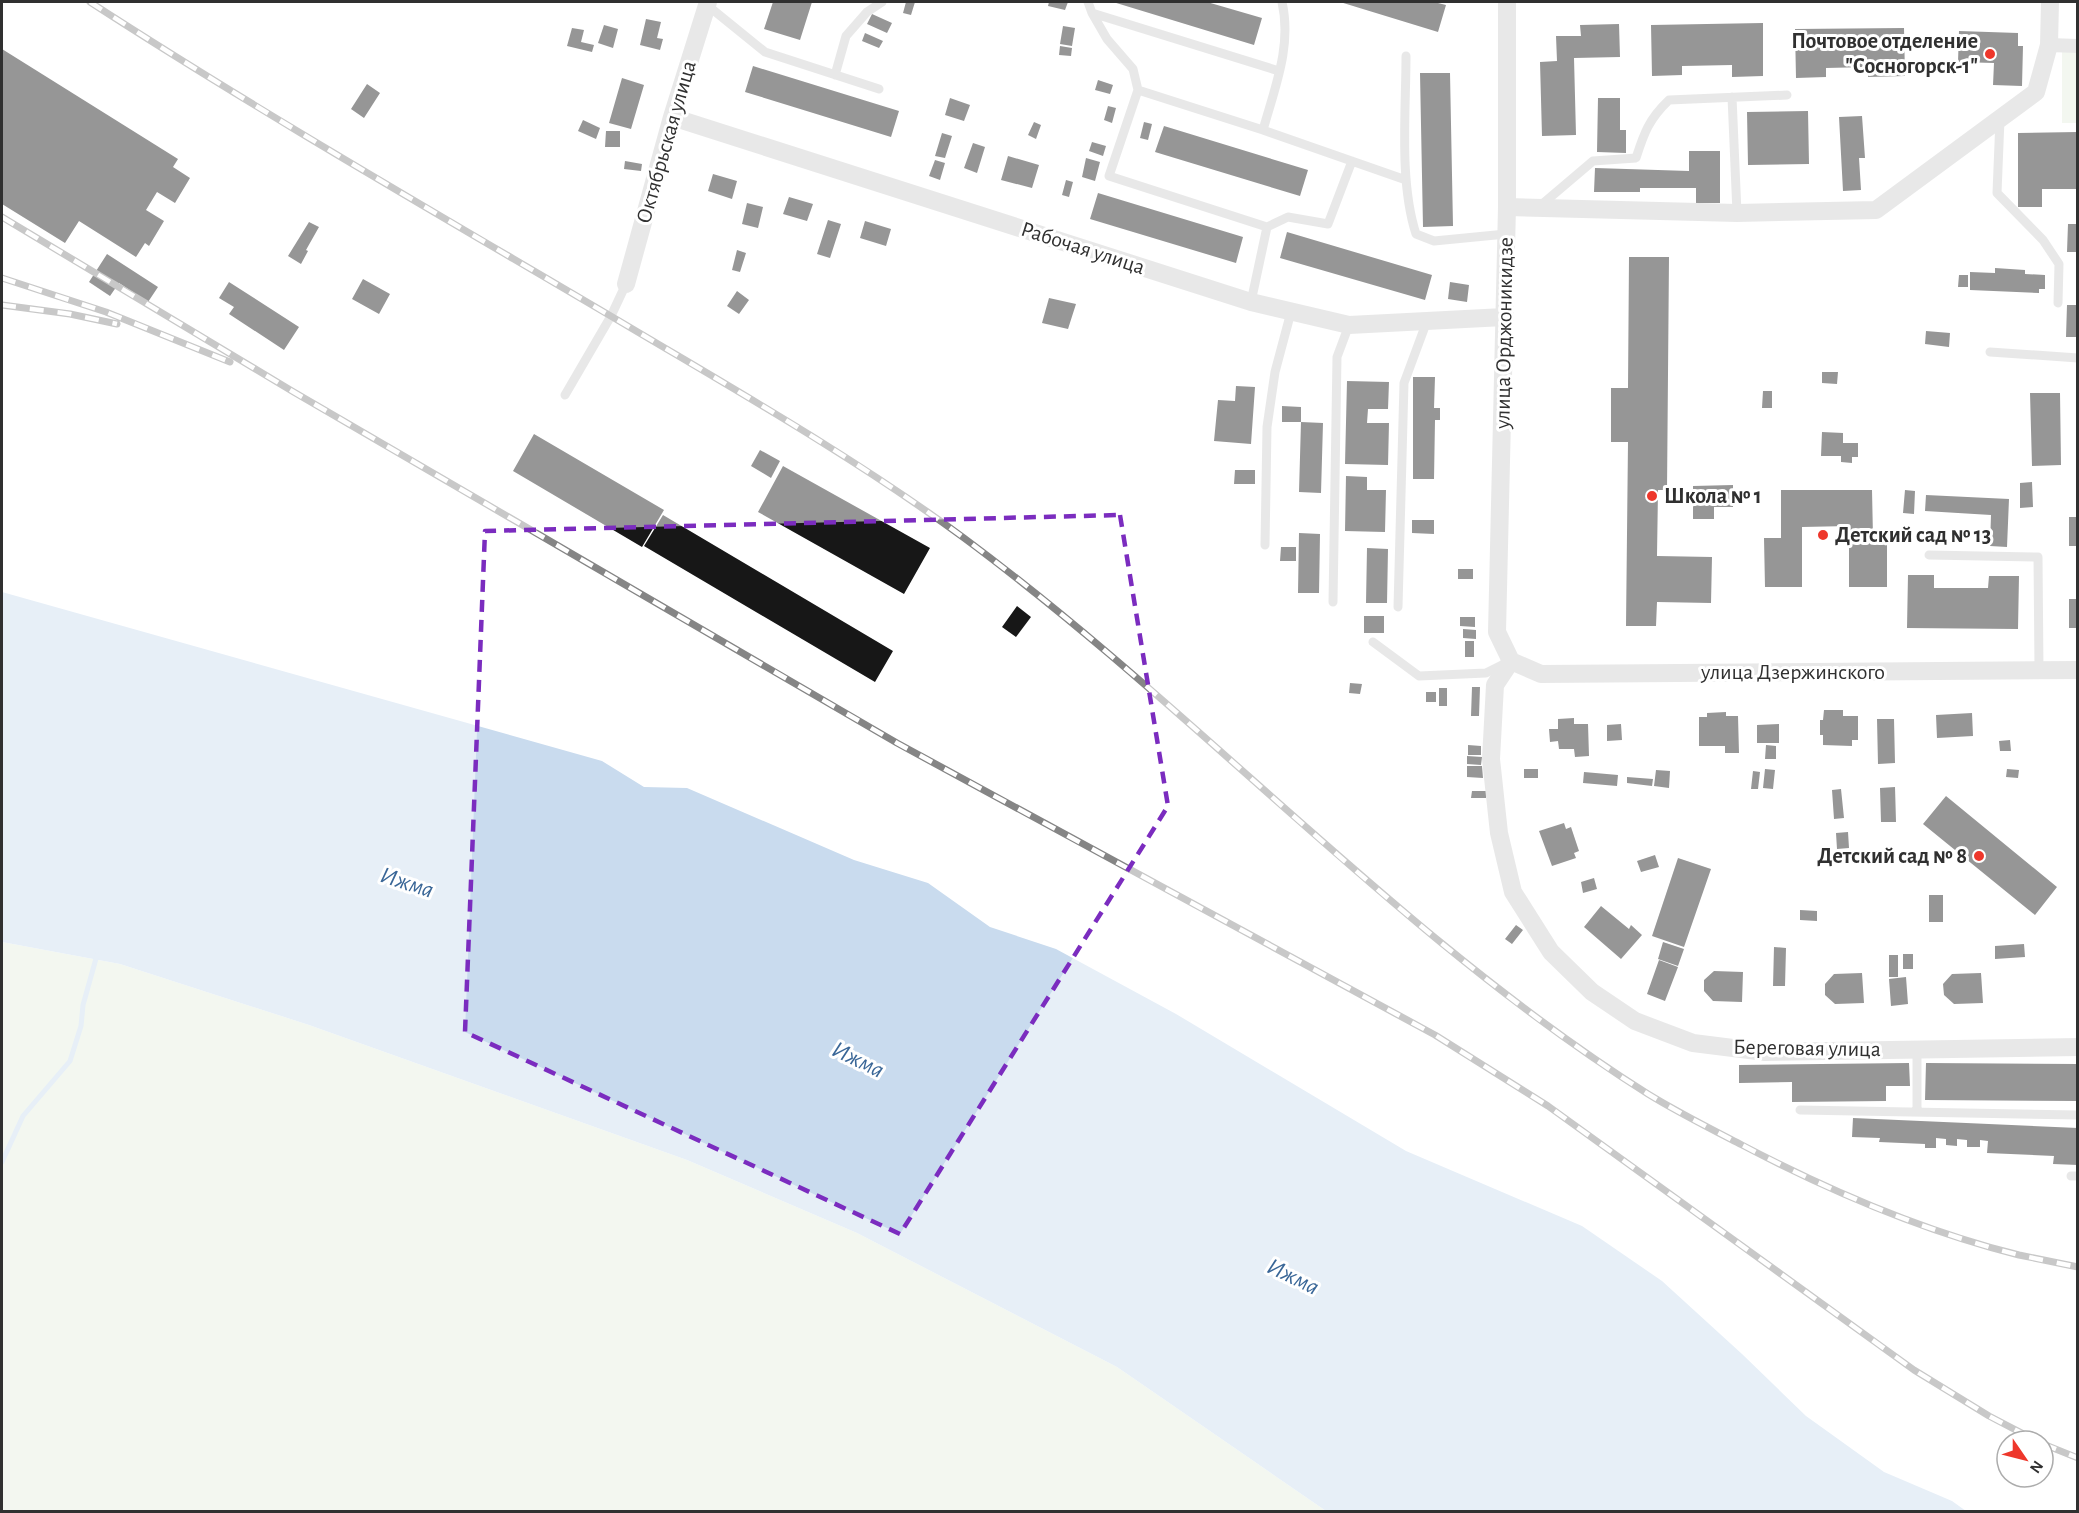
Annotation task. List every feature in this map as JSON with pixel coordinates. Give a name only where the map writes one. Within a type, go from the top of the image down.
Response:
[{"type":"street","name":"улица Орджоникидзе","points":[[1507,2],[1507,207],[1497,632],[1511,660]]},
{"type":"street","points":[[1507,207],[1737,213],[1876,210],[2036,92],[2049,45],[2050,2]]},
{"type":"street","name":"Октябрьская улица","points":[[626,284],[672,117],[708,3]]},
{"type":"street","points":[[2049,45],[2078,46]]},
{"type":"street","name":"Рабочая улица","points":[[672,117],[1251,302],[1349,326],[1504,317]]},
{"type":"street","name":"улица Дзержинского","points":[[1511,660],[1541,674],[2078,670]]},
{"type":"street","name":"Береговая улица","points":[[1511,660],[1495,685],[1491,759],[1499,833],[1513,892],[1551,952],[1592,992],[1635,1021],[1693,1043],[1765,1052],[2078,1047]]},
{"type":"lane","points":[[835,75],[846,36],[867,12],[882,2]]},
{"type":"lane","points":[[1088,2],[1092,14],[1107,39],[1133,69],[1138,90],[1109,176],[1267,227],[1288,217],[1328,224],[1352,161]]},
{"type":"lane","points":[[1263,130],[1285,51],[1287,21],[1282,2]]},
{"type":"lane","points":[[708,3],[765,52],[879,89]]},
{"type":"lane","points":[[1092,14],[1279,71]]},
{"type":"lane","points":[[1406,56],[1406,180],[1410,215],[1416,234],[1434,241],[1506,234]]},
{"type":"lane","points":[[1138,90],[1263,130],[1406,180]]},
{"type":"lane","points":[[1538,208],[1593,161],[1636,158],[1646,128],[1668,100],[1787,95]]},
{"type":"lane","points":[[1732,97],[1737,213]]},
{"type":"lane","points":[[2000,119],[1997,193],[2043,240],[2059,264],[2058,303]]},
{"type":"lane","points":[[1251,302],[1267,227]]},
{"type":"lane","points":[[565,395],[611,316],[626,284]]},
{"type":"lane","points":[[1265,545],[1267,427],[1275,372],[1291,312]]},
{"type":"lane","points":[[1398,607],[1404,383],[1427,321]]},
{"type":"lane","points":[[1334,602],[1337,357],[1349,326]]},
{"type":"lane","points":[[1990,352],[2078,358]]},
{"type":"lane","points":[[1929,555],[2038,557],[2039,670]]},
{"type":"lane","points":[[1373,642],[1419,676],[1486,673],[1511,660]]},
{"type":"lane","points":[[1917,1049],[1917,1112]]},
{"type":"lane","points":[[1800,1110],[2078,1115]]},
{"type":"highlighted area","points":[[1120,515],[1168,806],[900,1234],[465,1032],[485,531]]},
{"type":"green space","points":[[2062,51],[2077,51],[2077,123],[2062,123]]},
{"type":"green space","points":[[2,942],[120,964],[309,1025],[687,1160],[857,1233],[1117,1367],[1326,1511],[2,1511]]},
{"type":"water","name":"Ижма","points":[[2,592],[602,761],[644,787],[687,788],[854,860],[928,883],[990,927],[1056,949],[1176,1014],[1406,1151],[1582,1226],[1662,1281],[1806,1416],[1884,1472],[1952,1501],[1966,1511],[1326,1511],[1117,1367],[857,1233],[687,1160],[309,1025],[120,964],[2,942]]},
{"type":"building","points":[[773,2],[812,2],[800,40],[764,29]]},
{"type":"building","points":[[906,2],[915,2],[911,15],[903,13]]},
{"type":"building","points":[[1049,2],[1068,2],[1065,10],[1048,6]]},
{"type":"building","points":[[1113,2],[1207,2],[1262,18],[1254,45]]},
{"type":"building","points":[[1340,2],[1434,2],[1446,5],[1438,32]]},
{"type":"building","points":[[872,14],[892,23],[887,33],[867,24]]},
{"type":"building","points":[[646,19],[661,22],[657,38],[663,39],[660,50],[640,45]]},
{"type":"building","points":[[1763,23],[1763,76],[1732,77],[1732,65],[1682,66],[1682,75],[1652,76],[1651,25]]},
{"type":"building","points":[[1619,24],[1620,57],[1574,58],[1576,135],[1542,136],[1540,62],[1557,61],[1556,36],[1581,36],[1580,25]]},
{"type":"building","points":[[604,25],[618,29],[613,48],[598,43]]},
{"type":"building","points":[[1063,26],[1075,28],[1072,46],[1060,44]]},
{"type":"building","points":[[572,28],[584,30],[581,42],[594,45],[592,52],[567,46]]},
{"type":"building","points":[[1904,28],[1905,76],[1868,77],[1868,67],[1826,68],[1826,77],[1796,78],[1795,29]]},
{"type":"building","name":"Почтовое отделение \"Сосногорск-1\"","points":[[1959,31],[2018,33],[2018,46],[2023,46],[2022,86],[1993,85],[1994,63],[1958,62]]},
{"type":"building","points":[[865,33],[883,41],[879,48],[862,41]]},
{"type":"building","points":[[1060,46],[1072,48],[1071,56],[1059,55]]},
{"type":"building","points":[[2,49],[178,159],[173,167],[190,178],[175,203],[157,192],[146,210],[164,221],[149,246],[145,243],[136,257],[79,221],[65,243],[2,204]]},
{"type":"building","points":[[753,66],[899,111],[891,137],[745,92]]},
{"type":"building","points":[[1420,73],[1450,73],[1453,226],[1423,227]]},
{"type":"building","points":[[622,78],[644,85],[631,129],[609,123]]},
{"type":"building","points":[[1098,80],[1113,85],[1110,94],[1095,90]]},
{"type":"building","points":[[367,84],[380,93],[364,118],[351,109]]},
{"type":"building","points":[[950,98],[970,105],[964,121],[945,115]]},
{"type":"building","points":[[1598,98],[1620,98],[1620,130],[1626,130],[1626,153],[1597,152]]},
{"type":"building","points":[[1108,106],[1116,108],[1112,123],[1104,120]]},
{"type":"building","points":[[1808,111],[1809,164],[1748,165],[1747,112]]},
{"type":"building","points":[[1862,116],[1865,158],[1859,158],[1861,190],[1843,191],[1839,117]]},
{"type":"building","points":[[583,120],[600,128],[596,139],[578,131]]},
{"type":"building","points":[[1034,122],[1041,125],[1036,139],[1028,135]]},
{"type":"building","points":[[1144,122],[1152,124],[1148,140],[1140,138]]},
{"type":"building","points":[[1164,126],[1308,170],[1300,196],[1155,152]]},
{"type":"building","points":[[606,131],[620,131],[620,147],[605,147]]},
{"type":"building","points":[[2078,132],[2078,189],[2042,189],[2042,207],[2018,207],[2018,133]]},
{"type":"building","points":[[942,133],[952,136],[945,158],[935,156]]},
{"type":"building","points":[[1092,142],[1106,146],[1103,156],[1089,151]]},
{"type":"building","points":[[973,143],[985,147],[977,173],[964,168]]},
{"type":"building","points":[[1689,151],[1720,151],[1720,203],[1696,203],[1696,188],[1640,188],[1640,192],[1594,192],[1595,168],[1689,171]]},
{"type":"building","points":[[1008,156],[1039,165],[1032,188],[1001,180]]},
{"type":"building","points":[[1086,158],[1100,162],[1095,181],[1082,177]]},
{"type":"building","points":[[935,160],[945,163],[940,180],[929,176]]},
{"type":"building","points":[[625,161],[642,164],[641,171],[624,169]]},
{"type":"building","points":[[713,174],[737,181],[732,199],[708,191]]},
{"type":"building","points":[[1066,180],[1073,182],[1069,197],[1062,195]]},
{"type":"building","points":[[1098,193],[1243,237],[1236,263],[1090,219]]},
{"type":"building","points":[[789,197],[813,204],[807,221],[783,214]]},
{"type":"building","points":[[747,203],[763,207],[758,228],[742,224]]},
{"type":"building","points":[[828,220],[841,224],[830,258],[817,254]]},
{"type":"building","points":[[865,221],[891,229],[886,246],[860,238]]},
{"type":"building","points":[[309,222],[319,227],[301,264],[288,256]]},
{"type":"building","points":[[2068,224],[2078,224],[2078,252],[2067,252]]},
{"type":"building","points":[[1287,232],[1432,275],[1425,300],[1280,258]]},
{"type":"building","points":[[737,250],[746,253],[740,272],[732,270]]},
{"type":"building","points":[[107,254],[158,287],[148,302],[119,283],[110,296],[89,282]]},
{"type":"building","points":[[1629,257],[1669,257],[1667,490],[1658,490],[1657,556],[1712,557],[1711,603],[1657,602],[1656,626],[1626,626],[1628,442],[1611,442],[1611,388],[1628,388]]},
{"type":"building","points":[[1995,268],[2025,270],[2025,274],[2045,275],[2045,289],[2039,289],[2039,293],[1970,290],[1970,272],[1995,273]]},
{"type":"building","points":[[1959,275],[1968,275],[1968,287],[1958,287]]},
{"type":"building","points":[[363,279],[390,294],[379,314],[352,299]]},
{"type":"building","points":[[229,282],[299,327],[284,350],[229,314],[234,307],[219,298]]},
{"type":"building","points":[[1450,282],[1469,285],[1467,302],[1448,299]]},
{"type":"building","points":[[737,291],[749,300],[739,314],[727,306]]},
{"type":"building","points":[[1049,298],[1076,304],[1068,329],[1042,323]]},
{"type":"building","points":[[2067,305],[2078,305],[2078,337],[2066,337]]},
{"type":"building","points":[[1926,331],[1950,333],[1949,347],[1925,344]]},
{"type":"building","points":[[1822,372],[1838,372],[1837,384],[1822,383]]},
{"type":"building","points":[[1413,377],[1435,377],[1434,408],[1440,408],[1440,420],[1435,420],[1434,479],[1413,479]]},
{"type":"building","points":[[1347,381],[1389,382],[1388,409],[1368,409],[1367,423],[1389,423],[1388,465],[1345,464]]},
{"type":"building","points":[[1236,386],[1255,387],[1251,444],[1214,441],[1218,400],[1235,401]]},
{"type":"building","points":[[1763,391],[1772,391],[1772,408],[1762,408]]},
{"type":"building","points":[[2030,393],[2060,393],[2061,465],[2032,466]]},
{"type":"building","points":[[1282,406],[1301,407],[1301,422],[1282,422]]},
{"type":"building","points":[[1301,422],[1323,423],[1321,493],[1299,492]]},
{"type":"building","points":[[1822,432],[1843,433],[1843,443],[1858,443],[1858,457],[1852,457],[1852,463],[1841,462],[1841,456],[1821,456]]},
{"type":"building","points":[[534,434],[664,510],[642,547],[513,471]]},
{"type":"building","points":[[760,450],[780,461],[771,478],[751,466]]},
{"type":"building","points":[[783,466],[930,548],[904,594],[758,512]]},
{"type":"building","points":[[1235,470],[1255,470],[1255,484],[1234,484]]},
{"type":"building","points":[[1346,476],[1367,477],[1367,490],[1386,490],[1385,532],[1345,531]]},
{"type":"building","points":[[2032,482],[2033,507],[2020,508],[2020,483]]},
{"type":"building","points":[[1733,485],[1733,507],[1714,507],[1714,519],[1693,519],[1693,486]]},
{"type":"building","points":[[1781,490],[1872,490],[1873,537],[1887,537],[1887,587],[1849,587],[1849,526],[1802,527],[1802,587],[1765,587],[1764,538],[1781,538]]},
{"type":"building","points":[[1905,490],[1915,491],[1914,514],[1903,513]]},
{"type":"building","points":[[1926,495],[2009,499],[2007,547],[1990,546],[1991,515],[1925,511]]},
{"type":"building","points":[[663,515],[893,651],[875,682],[644,546]]},
{"type":"building","points":[[2069,517],[2078,517],[2078,546],[2069,546]]},
{"type":"building","points":[[1412,520],[1434,520],[1434,534],[1412,533]]},
{"type":"building","points":[[1299,533],[1320,534],[1319,593],[1298,593]]},
{"type":"building","points":[[1281,547],[1296,547],[1296,561],[1280,561]]},
{"type":"building","points":[[1367,548],[1388,549],[1387,603],[1366,603]]},
{"type":"building","points":[[1458,569],[1473,569],[1473,579],[1458,579]]},
{"type":"building","points":[[1908,575],[1934,575],[1934,588],[1988,588],[1989,576],[2019,576],[2018,629],[1907,628]]},
{"type":"building","points":[[2069,599],[2078,599],[2078,628],[2069,628]]},
{"type":"building","points":[[1017,606],[1031,617],[1016,637],[1002,627]]},
{"type":"building","points":[[1364,616],[1384,616],[1384,633],[1364,633]]},
{"type":"building","points":[[1460,617],[1475,617],[1475,627],[1460,626]]},
{"type":"building","points":[[1463,629],[1476,630],[1476,639],[1463,638]]},
{"type":"building","points":[[1465,641],[1474,641],[1474,657],[1465,657]]},
{"type":"building","points":[[1350,683],[1362,684],[1360,694],[1349,693]]},
{"type":"building","points":[[1472,687],[1480,687],[1479,716],[1471,716]]},
{"type":"building","points":[[1439,688],[1447,688],[1447,706],[1439,706]]},
{"type":"building","points":[[1426,692],[1436,692],[1436,702],[1426,702]]},
{"type":"building","points":[[1824,710],[1843,710],[1843,716],[1858,716],[1858,740],[1852,740],[1852,746],[1823,745],[1820,720],[1823,720]]},
{"type":"building","points":[[1726,712],[1726,716],[1738,716],[1739,753],[1725,753],[1725,746],[1699,746],[1699,717],[1707,717],[1707,713]]},
{"type":"building","points":[[1972,713],[1973,736],[1937,738],[1936,715]]},
{"type":"building","points":[[1574,718],[1574,724],[1588,724],[1589,756],[1575,757],[1574,749],[1559,749],[1558,741],[1550,742],[1549,729],[1558,729],[1558,719]]},
{"type":"building","points":[[1877,719],[1894,719],[1895,763],[1878,764]]},
{"type":"building","points":[[1621,724],[1622,740],[1607,741],[1607,725]]},
{"type":"building","points":[[1779,724],[1779,743],[1757,743],[1757,725]]},
{"type":"building","points":[[2010,740],[2011,751],[2000,751],[1999,741]]},
{"type":"building","points":[[1468,745],[1481,746],[1481,755],[1468,755]]},
{"type":"building","points":[[1766,745],[1776,746],[1776,759],[1765,759]]},
{"type":"building","points":[[1467,756],[1482,757],[1481,765],[1467,764]]},
{"type":"building","points":[[1467,766],[1482,766],[1483,778],[1467,777]]},
{"type":"building","points":[[1524,769],[1538,769],[1538,778],[1524,778]]},
{"type":"building","points":[[1765,769],[1775,770],[1773,789],[1763,788]]},
{"type":"building","points":[[2007,769],[2019,770],[2018,778],[2006,777]]},
{"type":"building","points":[[1656,770],[1670,771],[1669,788],[1654,786]]},
{"type":"building","points":[[1753,771],[1760,772],[1758,789],[1751,789]]},
{"type":"building","points":[[1584,772],[1618,775],[1617,786],[1583,783]]},
{"type":"building","points":[[1627,777],[1653,779],[1652,786],[1627,783]]},
{"type":"building","points":[[1895,787],[1896,822],[1881,822],[1880,788]]},
{"type":"building","points":[[1841,789],[1844,818],[1834,819],[1832,790]]},
{"type":"building","points":[[1472,791],[1486,791],[1486,798],[1471,798]]},
{"type":"building","points":[[1946,796],[2057,887],[2035,915],[1923,824]]},
{"type":"building","points":[[1564,823],[1566,829],[1571,827],[1579,851],[1574,853],[1576,858],[1552,866],[1539,831]]},
{"type":"building","points":[[1848,832],[1849,848],[1837,849],[1836,833]]},
{"type":"building","points":[[1655,855],[1659,867],[1641,872],[1637,861]]},
{"type":"building","points":[[1678,858],[1711,869],[1684,947],[1652,936]]},
{"type":"building","points":[[1594,878],[1597,889],[1583,893],[1581,882]]},
{"type":"building","points":[[1929,895],[1943,895],[1943,922],[1929,922]]},
{"type":"building","points":[[1601,906],[1629,929],[1631,925],[1642,935],[1621,959],[1584,927]]},
{"type":"building","points":[[1800,910],[1817,911],[1817,921],[1800,920]]},
{"type":"building","points":[[1516,925],[1523,930],[1512,944],[1505,939]]},
{"type":"building","points":[[1663,942],[1684,949],[1678,966],[1658,959]]},
{"type":"building","points":[[2024,944],[2025,957],[1995,959],[1995,946]]},
{"type":"building","points":[[1774,947],[1786,948],[1785,986],[1773,986]]},
{"type":"building","points":[[1903,954],[1913,954],[1913,969],[1903,969]]},
{"type":"building","points":[[1889,955],[1898,955],[1898,977],[1889,977]]},
{"type":"building","points":[[1659,960],[1678,967],[1665,1001],[1647,994]]},
{"type":"building","points":[[1714,971],[1743,972],[1742,1002],[1713,1001],[1704,991],[1704,980]]},
{"type":"building","points":[[1862,973],[1864,1003],[1835,1004],[1825,995],[1825,984],[1834,974]]},
{"type":"building","points":[[1981,973],[1983,1003],[1954,1004],[1944,995],[1943,984],[1952,974]]},
{"type":"building","points":[[1906,977],[1908,1004],[1891,1006],[1889,979]]},
{"type":"building","points":[[1909,1063],[1910,1086],[1886,1086],[1886,1101],[1792,1102],[1792,1082],[1739,1083],[1739,1065]]},
{"type":"building","points":[[1926,1063],[2078,1064],[2078,1101],[1925,1100]]},
{"type":"building","points":[[1853,1118],[2078,1128],[2078,1165],[2053,1164],[2054,1156],[1987,1153],[1988,1141],[1980,1140],[1980,1147],[1967,1147],[1967,1140],[1957,1139],[1957,1146],[1946,1145],[1946,1139],[1936,1138],[1936,1148],[1925,1148],[1925,1144],[1879,1142],[1880,1138],[1852,1137]]},
{"type":"waterway","points":[[2,1162],[23,1116],[70,1061],[81,1026],[83,1005],[97,955]]},
{"type":"railway","points":[[90,2],[291,127],[800,429],[924,509],[1051,606],[1469,966],[1557,1032],[1648,1094],[1775,1162],[1877,1208],[1983,1245],[2078,1267]]},
{"type":"railway","points":[[2,217],[292,391],[897,743],[1435,1035],[1548,1106],[1914,1370],[2014,1429]]},
{"type":"railway","points":[[2,278],[106,312],[230,362]]},
{"type":"railway","points":[[2,305],[70,314],[117,324]]},
{"type":"railway","points":[[2055,1449],[2078,1458]]},
{"type":"place","name":"Почтовое отделение \"Сосногорск-1\"","points":[[1990,54]]},
{"type":"place","name":"Школа № 1","points":[[1652,496]]},
{"type":"place","name":"Детский сад № 13","points":[[1823,535]]},
{"type":"place","name":"Детский сад № 8","points":[[1979,856]]}]
